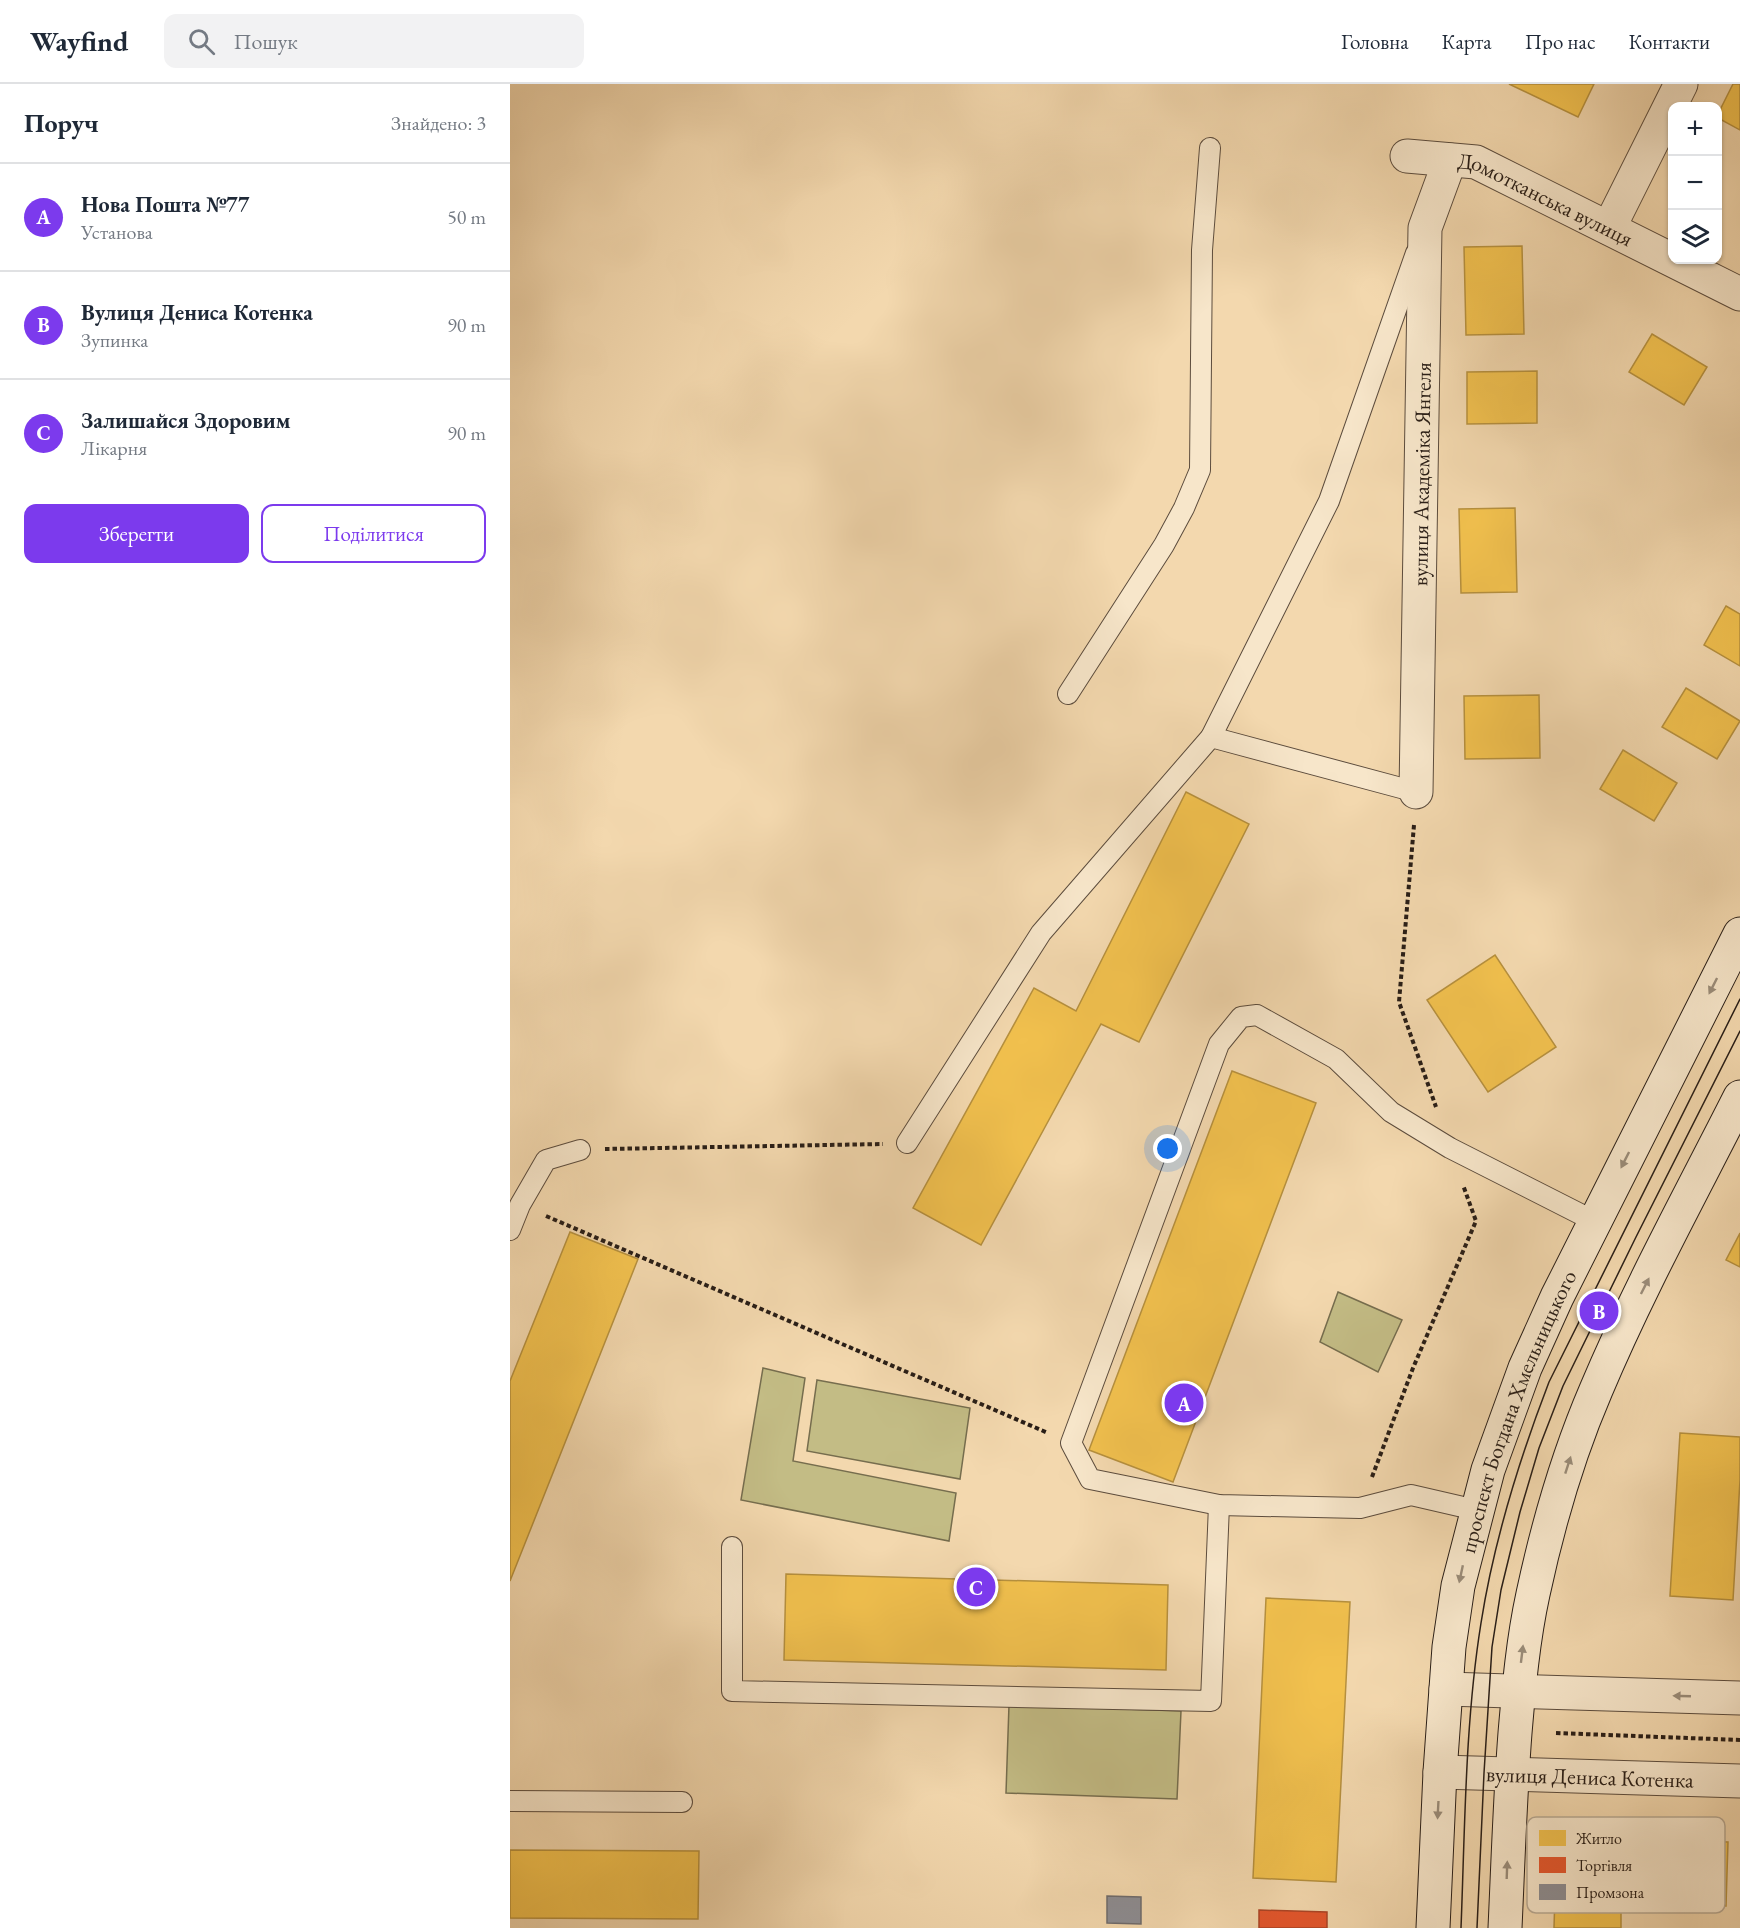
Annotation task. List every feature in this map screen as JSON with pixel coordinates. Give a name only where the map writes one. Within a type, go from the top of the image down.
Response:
[{"type":"main road","points":[[1610,228],[1681,84]]},
{"type":"main road","name":"Домотканська вулиця","points":[[1407,156],[1476,162],[1740,294]]},
{"type":"main road","name":"вулиця Академіка Янгеля","points":[[1416,792],[1425,228],[1450,160]]},
{"type":"main road","name":"проспект Богдана Хмельницького","points":[[1433,1928],[1440,1772],[1449,1647],[1458,1586],[1476,1510],[1506,1417],[1525,1368],[1594,1221],[1740,934]]},
{"type":"main road","points":[[1505,1928],[1512,1774],[1522,1656],[1547,1533],[1577,1439],[1596,1390],[1627,1321],[1740,1097]]},
{"type":"main road","points":[[1446,1689],[1740,1698]]},
{"type":"main road","name":"вулиця Дениса Котенка","points":[[1440,1772],[1740,1781]]},
{"type":"lane","points":[[1068,694],[1164,545],[1200,471],[1202,250],[1210,148]]},
{"type":"lane","points":[[908,1143],[1041,933],[1211,737],[1329,501],[1425,228]]},
{"type":"lane","points":[[1211,737],[1416,792]]},
{"type":"lane","points":[[1476,1510],[1411,1495],[1360,1508],[1220,1505],[1090,1479],[1071,1443],[1219,1044],[1241,1017],[1257,1015],[1336,1059],[1391,1112],[1450,1148],[1594,1221]]},
{"type":"lane","points":[[510,1230],[520,1205],[546,1160],[580,1150]]},
{"type":"lane","points":[[732,1547],[732,1691],[1211,1701],[1220,1505]]},
{"type":"lane","points":[[510,1801],[682,1802]]},
{"type":"path","points":[[580,1150],[908,1143]]},
{"type":"path","points":[[520,1205],[1071,1443]]},
{"type":"path","points":[[1556,1733],[1740,1740]]},
{"type":"shaded area","points":[[1338,1292],[1402,1320],[1378,1372],[1320,1342]]},
{"type":"shaded area","points":[[763,1368],[805,1378],[793,1461],[956,1493],[949,1541],[741,1500]]},
{"type":"shaded area","points":[[817,1380],[970,1408],[960,1479],[807,1451]]},
{"type":"shaded area","points":[[1009,1705],[1181,1711],[1177,1799],[1006,1793]]},
{"type":"building: Житло","points":[[1509,84],[1594,84],[1578,117]]},
{"type":"building: Житло","points":[[1733,84],[1740,84],[1740,130],[1722,120],[1722,106]]},
{"type":"building: Житло","points":[[1522,246],[1524,334],[1466,335],[1464,247]]},
{"type":"building: Житло","points":[[1652,334],[1707,367],[1684,405],[1629,372]]},
{"type":"building: Житло","points":[[1537,371],[1537,423],[1467,424],[1467,372]]},
{"type":"building: Житло","points":[[1515,508],[1517,592],[1461,593],[1459,509]]},
{"type":"building: Житло","points":[[1726,606],[1740,614],[1740,666],[1704,645]]},
{"type":"building: Житло","points":[[1686,688],[1740,721],[1717,759],[1662,727]]},
{"type":"building: Житло","points":[[1539,695],[1540,758],[1465,759],[1464,696]]},
{"type":"building: Житло","points":[[1623,750],[1677,783],[1654,821],[1600,789]]},
{"type":"building: Житло","points":[[1186,792],[1249,824],[1139,1042],[1101,1024],[981,1245],[913,1208],[1034,988],[1076,1011]]},
{"type":"building: Житло","points":[[1495,955],[1556,1047],[1488,1092],[1427,1000]]},
{"type":"building: Житло","points":[[1232,1071],[1316,1103],[1173,1482],[1089,1450]]},
{"type":"building: Житло","points":[[570,1232],[638,1259],[510,1581],[510,1381]]},
{"type":"building: Житло","points":[[1740,1233],[1740,1267],[1726,1260]]},
{"type":"building: Житло","points":[[1680,1433],[1740,1437],[1740,1480],[1733,1600],[1670,1596]]},
{"type":"building: Житло","points":[[786,1574],[1168,1585],[1166,1670],[784,1660]]},
{"type":"building: Житло","points":[[1266,1598],[1350,1602],[1336,1882],[1253,1878]]},
{"type":"building: Житло","points":[[1725,1842],[1728,1842],[1725,1906]]},
{"type":"building: Житло","points":[[510,1850],[699,1851],[698,1919],[510,1918]]},
{"type":"building: Житло","points":[[1554,1913],[1621,1913],[1621,1928],[1554,1928]]},
{"type":"building: Торгівля","points":[[1259,1910],[1327,1912],[1327,1928],[1259,1928]]},
{"type":"building: Промзона","points":[[1107,1896],[1141,1897],[1141,1924],[1107,1923]]},
{"type":"tram line","points":[[1461,1928],[1466,1775],[1476,1661],[1486,1592],[1509,1501],[1549,1382],[1740,999]]},
{"type":"tram line","points":[[1477,1928],[1492,1647],[1501,1590],[1520,1512],[1539,1448],[1563,1386],[1740,1031]]},
{"type":"place","name":"Вулиця Дениса Котенка","points":[[1599,1311]]},
{"type":"place","name":"Нова Пошта №77","points":[[1184,1403]]},
{"type":"place","name":"Залишайся Здоровим","points":[[976,1587]]}]
